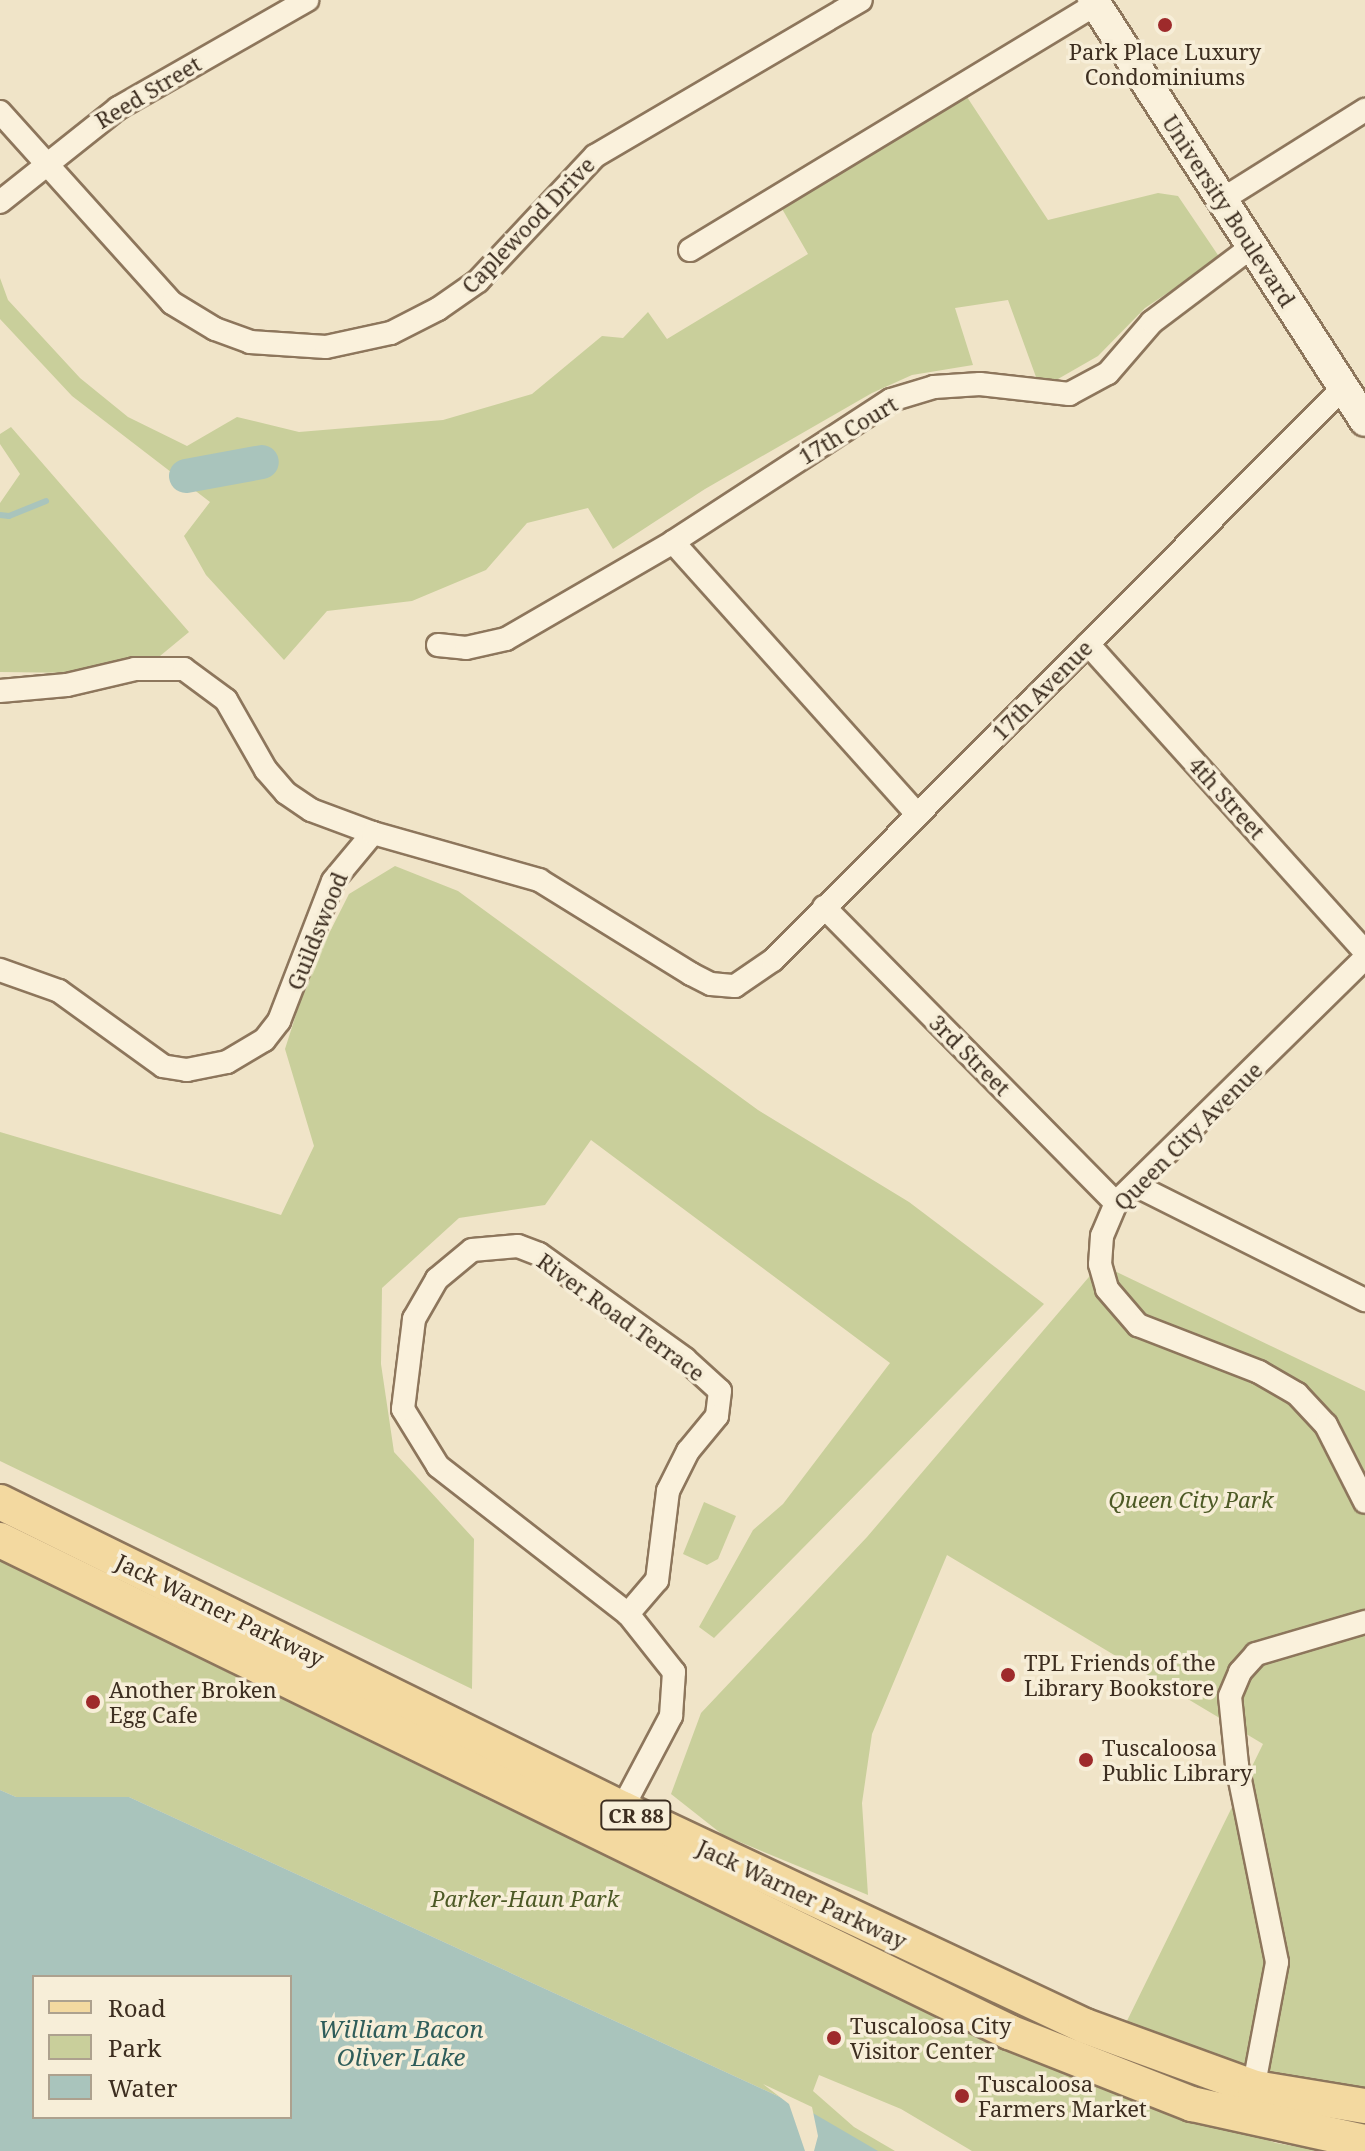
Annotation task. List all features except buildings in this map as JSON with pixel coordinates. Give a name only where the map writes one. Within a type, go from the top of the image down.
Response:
[{"type":"main road","name":"University Boulevard","points":[[1094,2],[1365,421]]},
{"type":"main road","name":"Jack Warner Parkway","points":[[0,1502],[615,1822]]},
{"type":"main road","name":"Jack Warner Parkway","points":[[0,1540],[615,1822],[1085,2026],[1250,2103],[1365,2142]]},
{"type":"main road","name":"Jack Warner Parkway","points":[[1250,2103],[1365,2106]]},
{"type":"street","name":"Reed Street","points":[[0,202],[44,163],[118,108],[307,0]]},
{"type":"street","name":"Caplewood Drive","points":[[0,112],[146,279],[194,318],[232,336],[270,345],[326,347],[359,342],[413,324],[460,295],[595,156],[861,0]]},
{"type":"street","points":[[690,250],[1094,2]]},
{"type":"street","points":[[1223,199],[1365,110]]},
{"type":"street","name":"17th Court","points":[[438,645],[466,648],[506,639],[673,542],[891,400],[934,387],[980,384],[1069,394],[1108,373],[1152,322],[1253,246]]},
{"type":"street","name":"17th Avenue","points":[[373,833],[539,880],[691,974],[711,984],[735,986],[756,975],[1343,388]]},
{"type":"street","points":[[673,542],[917,814]]},
{"type":"street","name":"4th Street","points":[[1088,644],[1362,964]]},
{"type":"street","points":[[0,691],[67,685],[147,668],[184,669],[226,700],[266,770],[286,793],[311,810],[373,833]]},
{"type":"street","name":"Guildswood","points":[[2,974],[59,991],[163,1066],[187,1070],[227,1062],[264,1040],[279,1021],[333,881],[373,833]]},
{"type":"street","name":"3rd Street","points":[[824,907],[1116,1203]]},
{"type":"street","name":"Queen City Avenue","points":[[1362,964],[1137,1186],[1116,1203],[1102,1236],[1100,1264],[1119,1308],[1157,1335],[1259,1372],[1297,1394],[1326,1425],[1365,1502]]},
{"type":"street","points":[[1137,1186],[1365,1300]]},
{"type":"street","name":"River Road Terrace","points":[[615,1822],[671,1716],[674,1672],[628,1614],[438,1466],[403,1409],[414,1319],[437,1279],[472,1250],[518,1246],[539,1254],[685,1359],[720,1391],[717,1416],[688,1451],[668,1491],[657,1580],[628,1614]]},
{"type":"street","points":[[1250,2103],[1277,1962],[1237,1765],[1230,1696],[1240,1672],[1256,1654],[1365,1622]]},
{"type":"green space","points":[[967,97],[1048,220],[1158,193],[1178,196],[1220,258],[1145,308],[1098,356],[1051,383],[1036,377],[1008,300],[955,308],[973,365],[912,375],[872,393],[705,489],[613,549],[588,508],[527,523],[486,570],[412,601],[327,611],[284,660],[206,575],[184,536],[210,502],[72,396],[0,319],[0,278],[8,300],[80,378],[128,417],[187,446],[237,417],[299,432],[443,420],[532,394],[602,336],[623,338],[648,312],[667,339],[808,254],[781,207]]},
{"type":"green space","points":[[11,427],[189,632],[160,656],[85,673],[0,672],[0,503],[20,474],[0,444],[0,434]]},
{"type":"green space","points":[[395,866],[458,891],[758,1110],[909,1202],[1044,1304],[714,1638],[699,1627],[753,1530],[783,1504],[890,1363],[591,1140],[545,1205],[459,1218],[382,1288],[381,1364],[394,1452],[474,1539],[472,1689],[0,1461],[0,1132],[281,1215],[314,1146],[285,1049],[310,971],[349,894]]},
{"type":"green space","name":"Queen City Park","points":[[1100,1264],[1365,1391],[1365,2105],[1123,2029],[1263,1744],[947,1555],[872,1734],[862,1803],[868,1895],[723,1835],[671,1794],[701,1713],[867,1537]]},
{"type":"green space","points":[[704,1502],[736,1516],[718,1559],[707,1565],[683,1554]]},
{"type":"green space","name":"Parker-Haun Park","points":[[0,1561],[503,1807],[1071,2071],[1276,2143],[1322,2151],[972,2151],[901,2109],[819,2075],[813,2091],[854,2127],[895,2151],[810,2151],[806,2109],[129,1797],[16,1797],[0,1790]]},
{"type":"water","name":"William Bacon Oliver Lake","points":[[0,1790],[16,1797],[129,1797],[806,2109],[878,2151],[0,2151]]},
{"type":"pier","points":[[763,2084],[812,2107],[818,2136],[814,2151],[805,2151],[789,2104]]},
{"type":"waterway","points":[[186,476],[262,462]]},
{"type":"waterway","points":[[0,515],[9,516],[46,501]]},
{"type":"place","name":"Park Place Luxury Condominiums","points":[[1165,25]]},
{"type":"place","name":"TPL Friends of the Library Bookstore","points":[[1008,1675]]},
{"type":"place","name":"Another Broken Egg Cafe","points":[[93,1702]]},
{"type":"place","name":"Tuscaloosa Public Library","points":[[1086,1760]]},
{"type":"place","name":"Tuscaloosa City Visitor Center","points":[[834,2038]]},
{"type":"place","name":"Tuscaloosa Farmers Market","points":[[962,2096]]}]
